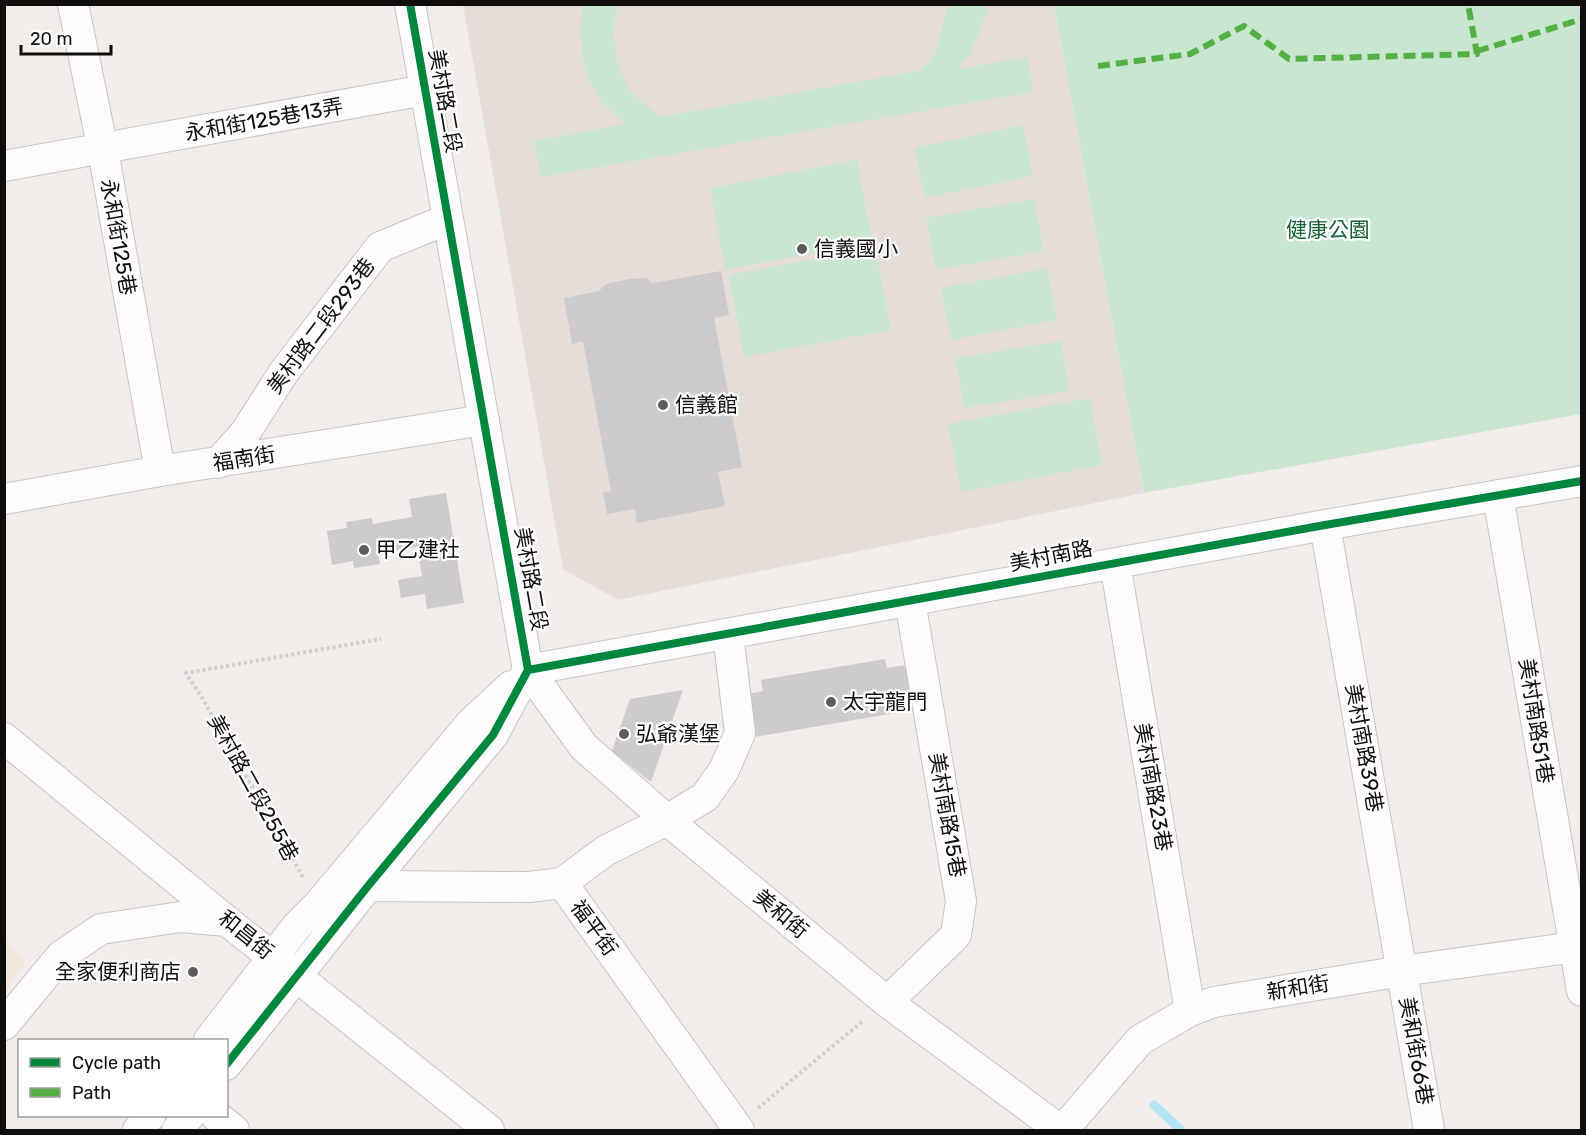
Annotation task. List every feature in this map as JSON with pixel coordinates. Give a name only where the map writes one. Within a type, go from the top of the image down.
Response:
[{"type":"street","name":"永和街125巷","points":[[73,4],[103,150],[160,471]]},
{"type":"street","name":"美村路二段","points":[[410,4],[528,670]]},
{"type":"street","name":"永和街125巷13弄","points":[[4,166],[103,150],[425,90]]},
{"type":"street","name":"美村路二段293巷","points":[[218,463],[245,433],[284,372],[380,247],[448,219]]},
{"type":"street","name":"福南街","points":[[4,499],[160,471],[484,420]]},
{"type":"street","name":"美村南路","points":[[528,670],[1325,525],[1581,481]]},
{"type":"street","name":"美村南路51巷","points":[[1498,495],[1577,947],[1581,991]]},
{"type":"street","name":"美村南路39巷","points":[[1325,525],[1402,971]]},
{"type":"street","name":"美村南路23巷","points":[[1115,563],[1190,1011]]},
{"type":"street","name":"美村南路15巷","points":[[887,1002],[956,935],[961,902],[910,601]]},
{"type":"street","points":[[562,883],[605,851],[667,820],[705,797],[724,770],[740,732],[728,634]]},
{"type":"street","name":"美和街","points":[[528,670],[584,747],[667,820],[887,1002],[1062,1131]]},
{"type":"street","points":[[228,1062],[368,886],[493,735],[528,670]]},
{"type":"street","points":[[211,1039],[297,926],[319,904],[471,723],[528,670]]},
{"type":"street","name":"和昌街","points":[[4,738],[489,1131]]},
{"type":"street","name":"福平街","points":[[368,886],[530,887],[562,883],[738,1128]]},
{"type":"street","points":[[4,1025],[61,956],[101,929],[180,917],[227,921]]},
{"type":"street","name":"新和街","points":[[1062,1131],[1140,1040],[1190,1011],[1214,1002],[1402,971],[1577,947]]},
{"type":"street","name":"美和街66巷","points":[[1402,971],[1429,1131]]},
{"type":"street","points":[[138,1131],[149,1117]]},
{"type":"street","points":[[177,1131],[188,1117]]},
{"type":"street","points":[[217,1117],[234,1131]]},
{"type":"path","points":[[738,1128],[887,1002]]},
{"type":"shaded area","name":"信義國小","points":[[463,5],[1054,5],[1144,493],[618,600],[563,569]]},
{"type":"shaded area","points":[[5,941],[26,961],[5,992]]},
{"type":"green space","points":[[582,5],[619,5],[613,26],[617,63],[630,91],[660,117],[923,70],[935,53],[948,5],[988,5],[971,53],[958,69],[1028,57],[1033,92],[541,177],[534,141],[625,124],[604,104],[590,81],[581,44]]},
{"type":"green space","name":"健康公園","points":[[1054,5],[1581,5],[1581,414],[1144,493]]},
{"type":"green space","points":[[1023,125],[1033,176],[925,198],[914,148]]},
{"type":"green space","points":[[857,160],[872,242],[725,270],[710,188]]},
{"type":"green space","points":[[1034,199],[1044,251],[936,270],[926,218]]},
{"type":"green space","points":[[875,247],[891,330],[744,357],[729,275]]},
{"type":"green space","points":[[1047,268],[1057,320],[951,340],[941,288]]},
{"type":"green space","points":[[1061,341],[1069,391],[964,408],[956,358]]},
{"type":"green space","points":[[1090,398],[1102,465],[961,492],[948,424]]},
{"type":"building","name":"信義館","points":[[721,271],[729,315],[714,318],[742,467],[718,472],[725,506],[637,523],[635,509],[607,514],[603,492],[611,491],[583,341],[572,344],[564,298],[599,291],[606,284],[629,279],[646,278],[653,283]]},
{"type":"building","name":"甲乙建社","points":[[446,493],[464,603],[427,609],[425,594],[401,598],[398,580],[422,576],[417,547],[378,554],[380,564],[354,568],[353,561],[332,565],[327,531],[347,528],[346,522],[372,518],[373,524],[412,517],[409,499]]},
{"type":"building","name":"太宇龍門","points":[[885,659],[887,668],[906,665],[913,710],[755,737],[748,694],[763,691],[761,680]]},
{"type":"building","points":[[683,690],[651,782],[612,751],[630,699]]},
{"type":"waterway","points":[[1154,1105],[1181,1130]]},
{"type":"marked path","points":[[1098,66],[1190,54],[1244,26],[1289,59],[1477,54],[1468,4]]},
{"type":"marked path","points":[[1477,51],[1582,19]]},
{"type":"cycle path","points":[[228,1062],[368,886],[493,735],[528,670],[410,4]]},
{"type":"cycle path","points":[[528,670],[1325,525],[1582,481]]},
{"type":"place","name":"信義國小","points":[[802,249]]},
{"type":"place","name":"信義館","points":[[663,405]]},
{"type":"place","name":"甲乙建社","points":[[364,550]]},
{"type":"place","name":"太宇龍門","points":[[831,702]]},
{"type":"place","name":"弘爺漢堡","points":[[624,734]]},
{"type":"place","name":"全家便利商店","points":[[193,972]]}]
